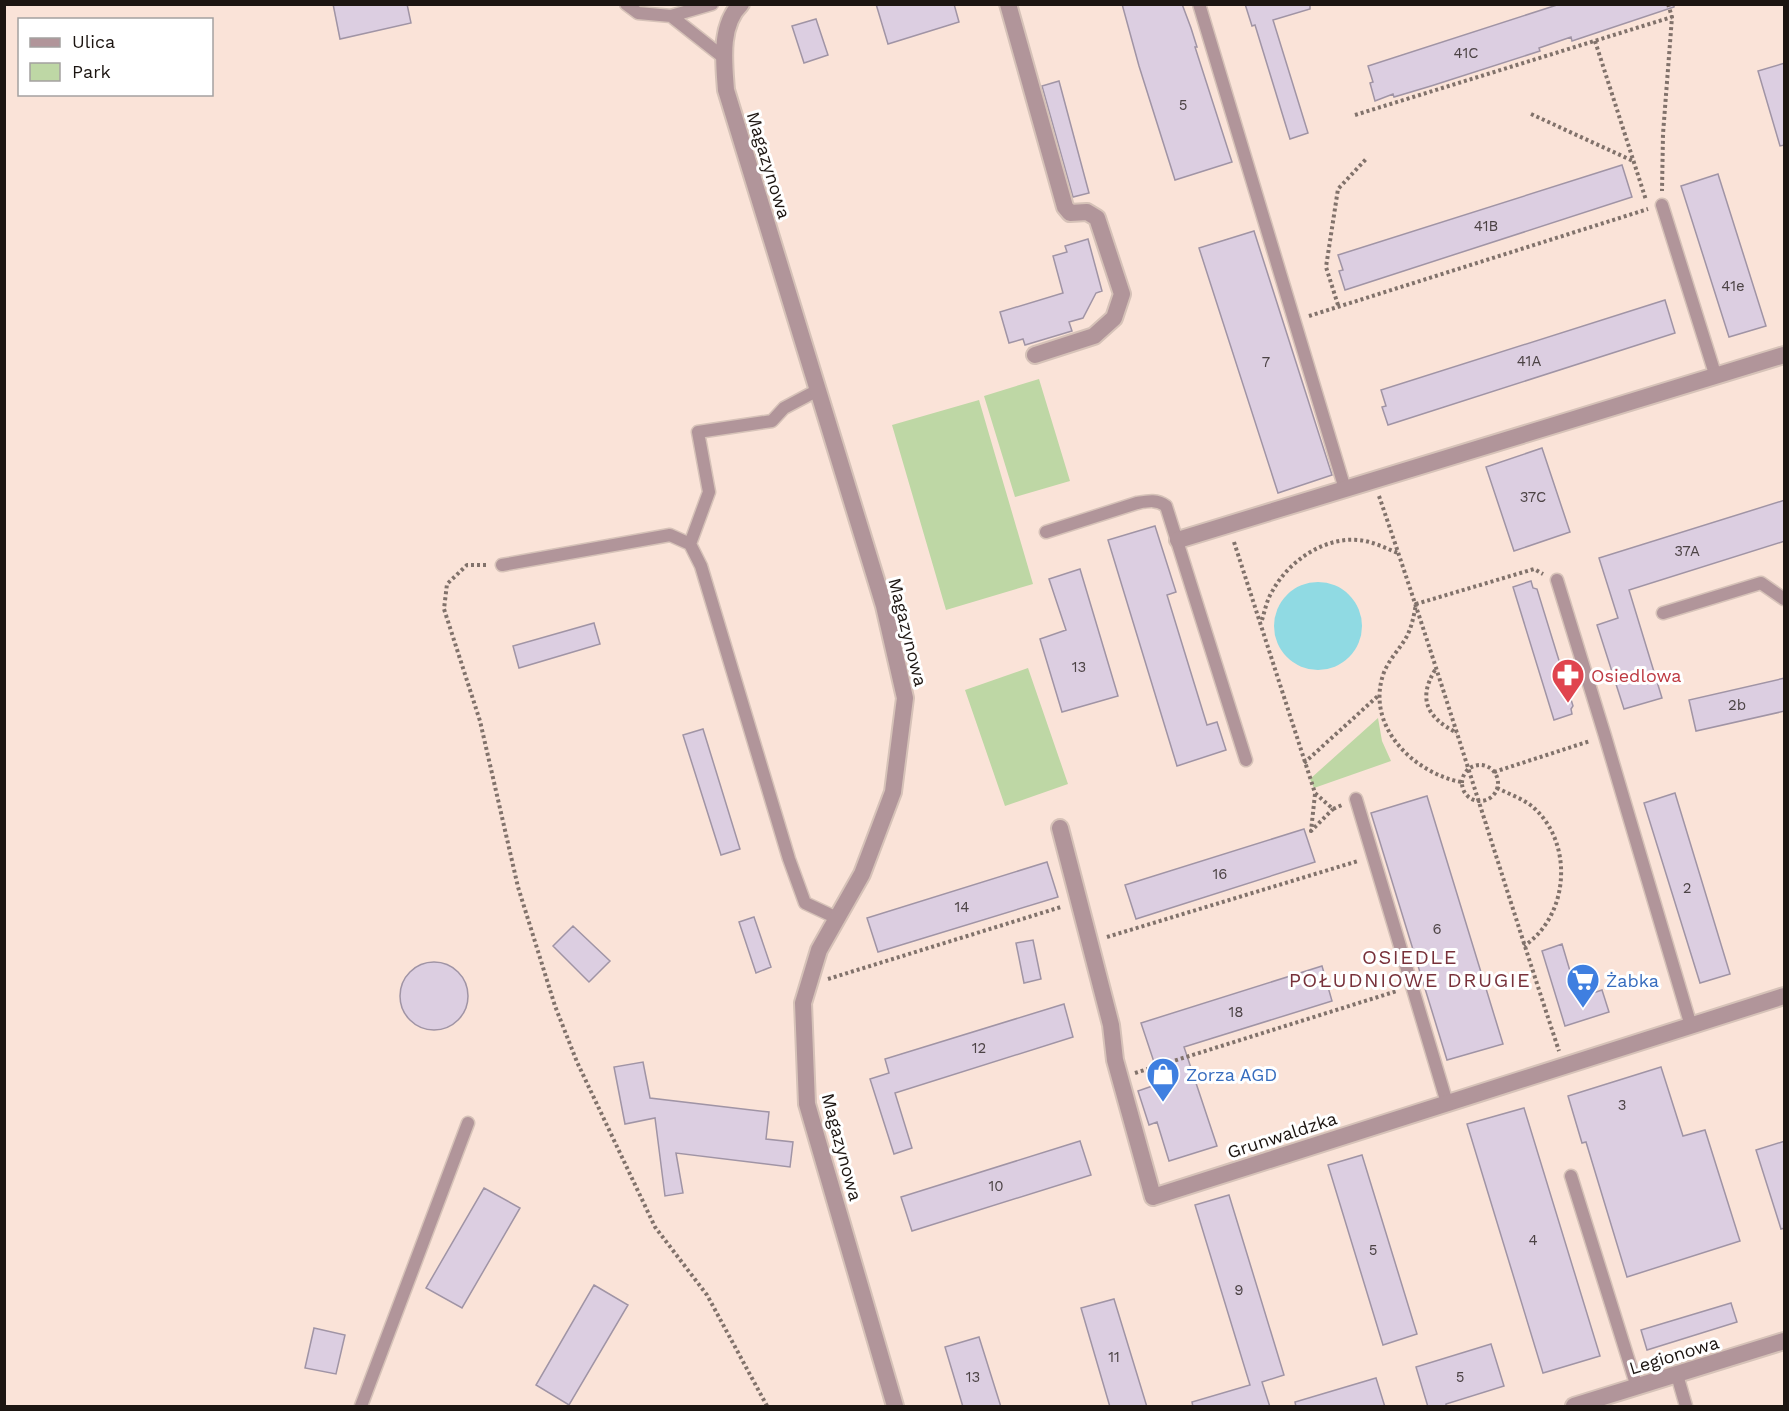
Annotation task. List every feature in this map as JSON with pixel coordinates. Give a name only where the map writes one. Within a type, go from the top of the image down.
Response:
[{"type":"street","name":"Magazynowa","points":[[741,4],[728,27],[723,57],[726,90],[884,606],[905,698],[893,792],[862,874],[819,950],[803,1003],[807,1104],[894,1406]]},
{"type":"street","points":[[1008,4],[1065,207],[1070,213],[1088,212],[1097,218],[1122,294],[1114,318],[1094,336],[1035,355]]},
{"type":"street","points":[[1178,540],[1785,355]]},
{"type":"street","name":"Grunwaldzka","points":[[1060,828],[1111,1025],[1115,1060],[1153,1197],[1785,996]]},
{"type":"street","name":"Legionowa","points":[[1574,1407],[1785,1341]]},
{"type":"lane","points":[[626,4],[638,13],[671,16],[712,4]]},
{"type":"lane","points":[[1199,4],[1344,489]]},
{"type":"lane","points":[[671,16],[723,57]]},
{"type":"lane","points":[[1662,205],[1716,377]]},
{"type":"lane","points":[[690,544],[709,492],[698,432],[772,421],[784,408],[818,390]]},
{"type":"lane","points":[[1046,532],[1150,501],[1161,502],[1166,506],[1246,760]]},
{"type":"lane","points":[[502,565],[670,536],[690,544],[701,566],[789,859],[805,903],[837,918]]},
{"type":"lane","points":[[1557,580],[1691,1026]]},
{"type":"lane","points":[[1663,613],[1761,583],[1785,599]]},
{"type":"lane","points":[[1356,799],[1447,1103]]},
{"type":"lane","points":[[361,1407],[468,1123]]},
{"type":"lane","points":[[1571,1176],[1636,1387]]},
{"type":"lane","points":[[1677,1375],[1686,1407]]},
{"type":"path","points":[[1294,321],[1338,305],[1662,205],[1663,134],[1672,17],[1668,4]]},
{"type":"path","points":[[1355,115],[1672,17]]},
{"type":"path","points":[[1595,40],[1649,209]]},
{"type":"path","points":[[1531,114],[1634,161]]},
{"type":"path","points":[[1338,305],[1326,267],[1338,189],[1367,158]]},
{"type":"path","points":[[1374,480],[1416,604],[1563,1066]]},
{"type":"path","points":[[1228,524],[1315,793],[1311,831],[1333,809],[1356,799]]},
{"type":"path","points":[[1261,622],[1269,598],[1279,581],[1299,560],[1321,546],[1356,540],[1368,542],[1399,554]]},
{"type":"path","points":[[502,565],[467,565],[447,584],[444,609],[480,721],[518,887],[555,1006],[577,1062],[655,1227],[707,1295],[767,1407]]},
{"type":"path","points":[[1416,604],[1534,569],[1557,580]]},
{"type":"path","points":[[1416,604],[1408,634],[1388,663],[1383,675],[1380,695],[1382,715],[1392,738],[1411,760],[1438,776],[1461,782]]},
{"type":"path","points":[[1435,669],[1425,690],[1428,707],[1438,721],[1457,734]]},
{"type":"path","points":[[1304,763],[1380,695]]},
{"type":"path","points":[[1494,772],[1605,736]]},
{"type":"path","points":[[1483,766],[1494,772],[1497,788],[1492,797],[1479,801],[1464,793],[1461,782],[1468,769],[1483,766]]},
{"type":"path","points":[[1497,788],[1533,807],[1551,831],[1559,850],[1561,881],[1558,897],[1549,920],[1533,940],[1524,946]]},
{"type":"path","points":[[1315,793],[1333,809]]},
{"type":"path","points":[[1090,943],[1374,857]]},
{"type":"path","points":[[808,985],[1079,902]]},
{"type":"path","points":[[1120,1078],[1412,986]]},
{"type":"green space","points":[[1039,379],[1070,481],[1015,497],[984,396]]},
{"type":"green space","points":[[979,400],[1033,584],[946,610],[892,425]]},
{"type":"green space","points":[[1028,668],[1068,784],[1005,806],[965,690]]},
{"type":"green space","points":[[1378,718],[1382,741],[1391,761],[1314,788],[1310,779]]},
{"type":"water","points":[[1318,582],[1335,585],[1349,595],[1359,609],[1362,626],[1359,643],[1349,657],[1335,667],[1318,670],[1301,667],[1287,657],[1277,643],[1274,626],[1277,609],[1287,595],[1301,585]]},
{"type":"building","points":[[333,4],[407,4],[411,23],[340,39]]},
{"type":"building","points":[[876,4],[954,4],[959,22],[888,44]]},
{"type":"building","points":[[1122,4],[1182,4],[1232,162],[1175,180]]},
{"type":"building","points":[[1245,4],[1310,4],[1310,9],[1273,20],[1308,133],[1290,139],[1255,25],[1252,26]]},
{"type":"building","points":[[1560,4],[1674,4],[1674,7],[1572,41],[1571,37],[1539,48],[1540,51],[1431,86],[1394,97],[1393,94],[1375,101],[1368,66]]},
{"type":"building","points":[[816,19],[828,55],[804,63],[792,26]]},
{"type":"building","points":[[1785,63],[1785,145],[1780,146],[1758,71]]},
{"type":"building","points":[[1059,81],[1089,193],[1073,197],[1042,86]]},
{"type":"building","points":[[1622,165],[1632,197],[1345,290],[1339,271],[1343,270],[1338,255]]},
{"type":"building","points":[[1718,174],[1766,326],[1729,337],[1681,186]]},
{"type":"building","points":[[1254,231],[1332,475],[1278,493],[1199,248]]},
{"type":"building","points":[[1088,239],[1102,291],[1096,293],[1083,318],[1069,322],[1072,331],[1025,345],[1023,339],[1009,343],[1000,312],[1063,293],[1053,256],[1067,252],[1065,246]]},
{"type":"building","points":[[1665,300],[1675,333],[1388,425],[1382,407],[1386,406],[1381,390]]},
{"type":"building","points":[[1542,448],[1570,532],[1514,551],[1486,467]]},
{"type":"building","points":[[1785,500],[1785,541],[1629,590],[1662,698],[1624,709],[1597,625],[1618,618],[1599,558]]},
{"type":"building","points":[[1155,526],[1176,592],[1167,595],[1207,725],[1217,722],[1226,750],[1177,766],[1108,540]]},
{"type":"building","points":[[1080,569],[1118,696],[1062,712],[1040,639],[1066,630],[1049,579]]},
{"type":"building","points":[[1531,581],[1533,588],[1537,589],[1573,706],[1572,714],[1554,720],[1513,587]]},
{"type":"building","points":[[594,623],[600,644],[519,668],[513,646]]},
{"type":"building","points":[[1785,678],[1785,711],[1696,731],[1689,700]]},
{"type":"building","points":[[703,729],[740,849],[721,855],[683,735]]},
{"type":"building","points":[[1675,793],[1730,974],[1700,983],[1644,803]]},
{"type":"building","points":[[1427,796],[1503,1044],[1447,1060],[1371,813]]},
{"type":"building","points":[[1304,829],[1315,862],[1136,919],[1125,885]]},
{"type":"building","points":[[1047,862],[1058,897],[878,952],[867,918]]},
{"type":"building","points":[[754,917],[771,967],[756,973],[739,922]]},
{"type":"building","points":[[573,926],[610,961],[589,982],[553,946]]},
{"type":"building","points":[[1033,940],[1041,979],[1024,983],[1016,943]]},
{"type":"building","points":[[1562,944],[1578,998],[1602,990],[1609,1012],[1565,1026],[1542,951]]},
{"type":"building","points":[[427,962],[441,962],[453,967],[463,977],[468,996],[463,1015],[453,1025],[441,1030],[427,1030],[415,1025],[405,1015],[400,1003],[400,989],[405,977],[415,967]]},
{"type":"building","points":[[1322,966],[1332,1001],[1184,1047],[1217,1146],[1169,1161],[1157,1122],[1149,1125],[1138,1091],[1161,1083],[1141,1023]]},
{"type":"building","points":[[1064,1004],[1073,1037],[895,1093],[912,1148],[894,1154],[870,1079],[889,1073],[885,1059]]},
{"type":"building","points":[[643,1062],[650,1098],[769,1112],[766,1139],[793,1142],[790,1167],[676,1153],[683,1193],[665,1196],[655,1118],[625,1124],[614,1067]]},
{"type":"building","points":[[1661,1067],[1683,1136],[1705,1130],[1740,1241],[1627,1277],[1586,1142],[1582,1143],[1568,1096]]},
{"type":"building","points":[[1524,1108],[1600,1356],[1543,1373],[1467,1124]]},
{"type":"building","points":[[1080,1141],[1091,1175],[912,1231],[901,1197]]},
{"type":"building","points":[[1785,1141],[1785,1228],[1781,1229],[1756,1150]]},
{"type":"building","points":[[1362,1155],[1417,1334],[1383,1345],[1328,1165]]},
{"type":"building","points":[[484,1188],[520,1208],[462,1308],[426,1288]]},
{"type":"building","points":[[1229,1195],[1284,1375],[1262,1382],[1270,1407],[1193,1407],[1192,1402],[1250,1385],[1195,1205]]},
{"type":"building","points":[[594,1285],[628,1305],[569,1405],[536,1385]]},
{"type":"building","points":[[1114,1299],[1147,1407],[1110,1407],[1081,1308]]},
{"type":"building","points":[[1731,1303],[1737,1322],[1647,1350],[1641,1330]]},
{"type":"building","points":[[314,1328],[345,1335],[336,1374],[305,1368]]},
{"type":"building","points":[[979,1337],[1001,1407],[963,1407],[945,1347]]},
{"type":"building","points":[[1491,1344],[1504,1386],[1446,1404],[1446,1407],[1428,1407],[1416,1367]]},
{"type":"building","points":[[1376,1378],[1385,1407],[1296,1407],[1295,1402]]},
{"type":"place","name":"Osiedlowa","points":[[1568,704]]},
{"type":"place","name":"Żabka","points":[[1583,1009]]},
{"type":"place","name":"Zorza AGD","points":[[1163,1103]]},
{"type":"district","name":"OSIEDLE POŁUDNIOWE DRUGIE","points":[[1410,968]]}]
